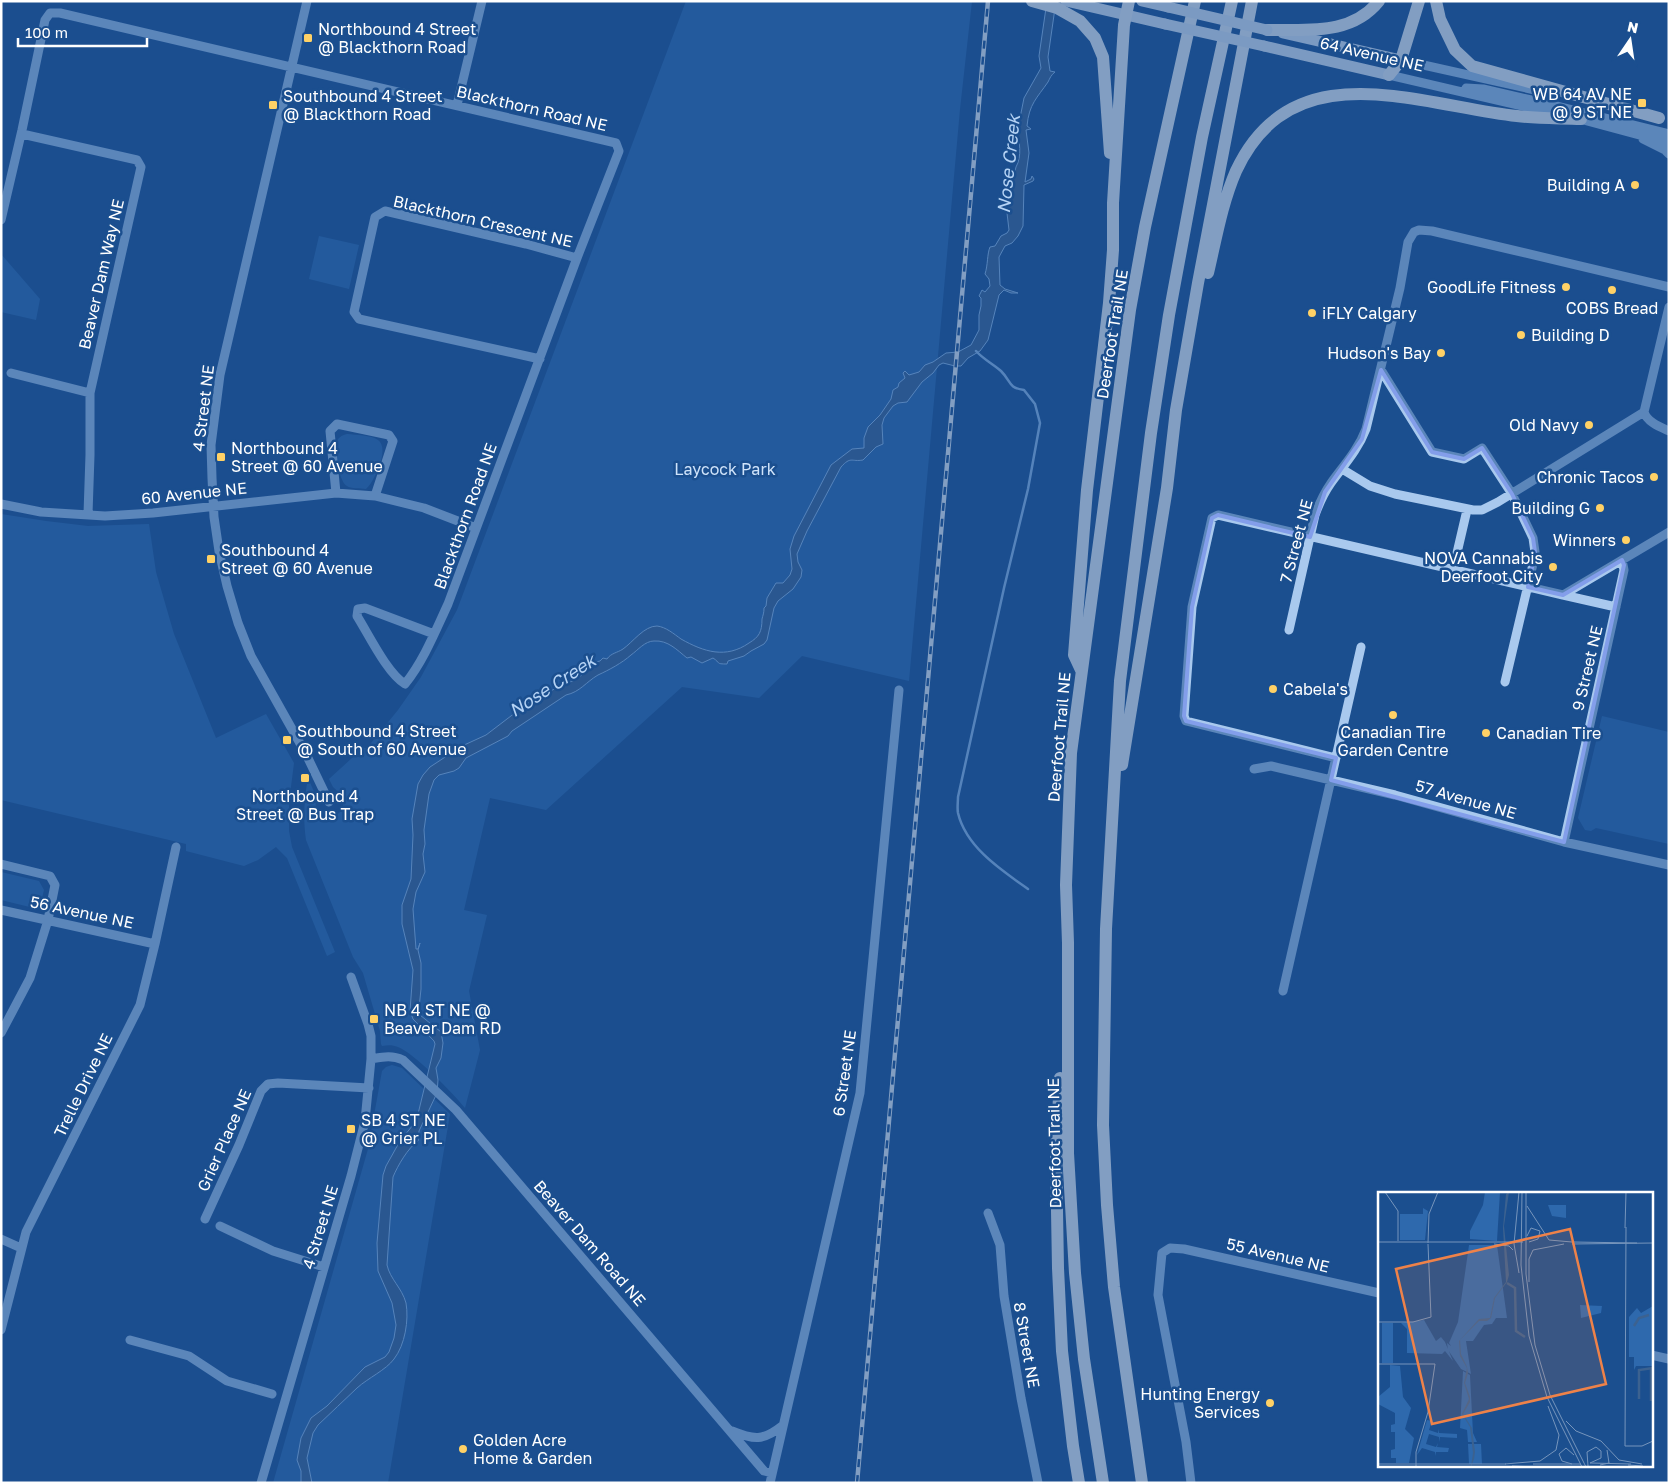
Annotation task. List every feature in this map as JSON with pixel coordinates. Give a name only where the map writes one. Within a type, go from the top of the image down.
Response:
[{"type":"highway","points":[[1032,1],[1057,8],[1080,21],[1095,38],[1100,49],[1103,58],[1113,202]]},
{"type":"highway","points":[[1081,670],[1074,655],[1087,490],[1109,303],[1113,250],[1113,202],[1126,14],[1129,1]]},
{"type":"highway","name":"Deerfoot Trail NE","points":[[1104,1483],[1084,1358],[1075,1273],[1068,1153],[1068,943],[1066,884],[1071,753],[1130,310],[1145,227],[1195,1]]},
{"type":"highway","points":[[1142,1479],[1114,1287],[1103,1125],[1106,929],[1120,681],[1151,433],[1171,305],[1202,138],[1232,1]]},
{"type":"highway","points":[[1106,929],[1112,910],[1122,764],[1166,488],[1176,410],[1198,282],[1252,1]]},
{"type":"highway","points":[[1268,30],[1322,29],[1348,24],[1366,14],[1378,1]]},
{"type":"highway","points":[[1389,75],[1401,60],[1419,1]]},
{"type":"highway","points":[[1436,1],[1440,19],[1455,50],[1472,66],[1664,119]]},
{"type":"highway","points":[[1176,410],[1192,354],[1205,284],[1230,185],[1236,170],[1252,144],[1270,124],[1288,111],[1323,97],[1360,93],[1393,95],[1517,116],[1581,119]]},
{"type":"highway","points":[[1068,943],[1056,1182],[1062,1351],[1073,1446],[1080,1483]]},
{"type":"main road","name":"64 Avenue NE","points":[[1066,1],[1389,75]]},
{"type":"main road","name":"64 Avenue NE","points":[[1142,1],[1401,60]]},
{"type":"street","name":"4 Street NE","points":[[307,1],[220,375],[211,445],[216,530],[225,578],[244,638],[251,656],[306,754],[329,802]]},
{"type":"street","points":[[457,105],[482,1]]},
{"type":"street","name":"Blackthorn Road NE","points":[[1,220],[22,134],[45,20],[50,13],[60,13],[616,143],[619,151],[577,258],[448,604],[422,661],[405,684],[397,679],[357,616],[358,609],[365,608],[434,634]]},
{"type":"street","name":"64 Avenue NE","points":[[1401,60],[1664,119]]},
{"type":"street","name":"64 Avenue NE","points":[[1389,75],[1581,119],[1669,143]]},
{"type":"street","points":[[1438,86],[1483,89],[1669,134]]},
{"type":"street","points":[[1627,131],[1665,150],[1669,154]]},
{"type":"street","name":"Beaver Dam Way NE","points":[[22,134],[136,160],[141,167],[90,393],[88,514]]},
{"type":"street","name":"Blackthorn Crescent NE","points":[[540,359],[359,319],[354,312],[375,217],[385,211],[577,258]]},
{"type":"street","name":"7 Street NE","points":[[1289,630],[1310,537],[1320,504],[1325,492],[1362,439],[1370,414],[1410,237],[1419,230],[1426,229],[1669,287]]},
{"type":"street","points":[[1669,307],[1644,412],[1650,421],[1669,431]]},
{"type":"street","points":[[1381,370],[1432,452],[1464,459],[1482,448],[1512,494],[1533,538],[1534,559],[1505,682]]},
{"type":"street","points":[[11,373],[90,393]]},
{"type":"street","points":[[1342,469],[1361,482],[1383,491],[1467,510],[1482,510],[1512,494],[1644,412]]},
{"type":"street","points":[[336,493],[330,431],[337,424],[389,435],[393,441],[375,496]]},
{"type":"street","name":"60 Avenue NE","points":[[1,504],[41,512],[105,516],[153,513],[336,493],[375,496],[424,508],[476,528]]},
{"type":"street","points":[[1453,570],[1467,510]]},
{"type":"street","points":[[1336,758],[1186,721],[1184,716],[1192,607],[1212,518],[1218,515],[1616,607]]},
{"type":"street","points":[[1563,595],[1666,534],[1669,545]]},
{"type":"street","name":"9 Street NE","points":[[1564,842],[1624,570],[1622,560]]},
{"type":"street","points":[[1283,991],[1361,647]]},
{"type":"street","name":"6 Street NE","points":[[771,1478],[860,1093],[899,690]]},
{"type":"street","name":"57 Avenue NE","points":[[1254,769],[1272,766],[1395,795],[1564,842],[1669,865]]},
{"type":"street","name":"Trelle Drive NE","points":[[1,1330],[26,1232],[140,1005],[176,847]]},
{"type":"street","points":[[1,864],[50,876],[55,885],[48,920],[30,978],[2,1032]]},
{"type":"street","name":"56 Avenue NE","points":[[1,910],[155,944]]},
{"type":"street","name":"4 Street NE","points":[[261,1483],[365,1121],[371,1059],[371,1036],[350,977]]},
{"type":"street","name":"Beaver Dam Road NE","points":[[371,1059],[389,1056],[403,1060],[456,1110],[771,1478]]},
{"type":"street","name":"Grier Place NE","points":[[205,1219],[261,1091],[268,1084],[368,1088]]},
{"type":"street","name":"8 Street NE","points":[[988,1214],[1000,1245],[1004,1296],[1021,1398],[1038,1483]]},
{"type":"street","points":[[220,1226],[273,1251],[324,1267]]},
{"type":"street","points":[[1,1239],[21,1248]]},
{"type":"street","name":"55 Avenue NE","points":[[1191,1483],[1186,1442],[1158,1295],[1162,1253],[1170,1248],[1184,1249],[1378,1293]]},
{"type":"street","points":[[130,1340],[189,1356],[227,1381],[272,1394]]},
{"type":"street","points":[[1652,1355],[1669,1359]]},
{"type":"street","points":[[732,1431],[749,1438],[760,1438],[771,1434],[782,1426]]},
{"type":"highlighted area","points":[[1381,370],[1432,452],[1464,459],[1482,448],[1512,494],[1533,538],[1535,552],[1528,587],[1563,595],[1622,560],[1624,565],[1564,842],[1331,780],[1336,758],[1186,721],[1184,716],[1192,607],[1212,518],[1218,515],[1310,537],[1325,492],[1362,439]]},
{"type":"green space","name":"Laycock Park","points":[[686,1],[972,1],[960,109],[909,681],[802,656],[759,698],[682,687],[546,810],[490,798],[464,910],[487,915],[469,991],[480,1050],[465,1108],[414,1057],[398,1047],[382,1046],[381,1044],[380,1031],[363,973],[353,957],[306,840],[304,809],[308,778],[315,794],[316,811],[323,815],[337,815],[343,809],[343,796],[333,787],[329,779],[363,748],[367,748],[398,710],[421,677],[457,610]]},
{"type":"green space","points":[[319,236],[359,245],[349,289],[309,279]]},
{"type":"green space","points":[[1,254],[40,299],[36,320],[1,312]]},
{"type":"green space","points":[[347,434],[371,437],[378,440],[381,444],[382,457],[380,464],[370,485],[366,489],[347,486],[342,479],[337,460],[336,444],[340,437]]},
{"type":"green space","points":[[1,514],[88,526],[149,524],[156,572],[174,634],[216,738],[266,714],[294,763],[289,802],[289,831],[292,847],[335,952],[327,956],[287,858],[276,847],[258,860],[244,866],[186,851],[186,844],[1,800]]},
{"type":"green space","points":[[1602,716],[1669,732],[1669,844],[1596,828],[1591,831],[1585,830],[1578,818]]},
{"type":"green space","points":[[1,872],[39,881],[44,890],[41,902],[34,908],[1,900]]},
{"type":"green space","points":[[392,1065],[402,1068],[450,1114],[388,1483],[273,1483],[368,1149],[382,1071]]},
{"type":"shaded area","points":[[1047,1],[1056,1],[1048,57],[1050,71],[1055,72],[1034,102],[1028,118],[1027,126],[1031,129],[1026,130],[1029,153],[1025,182],[1031,179],[1032,176],[1034,179],[1024,185],[1023,226],[1018,236],[1012,243],[1005,246],[999,257],[1000,285],[1005,289],[1018,293],[1004,290],[999,295],[988,340],[980,351],[968,358],[961,366],[943,363],[939,365],[922,382],[907,402],[898,403],[893,406],[884,418],[882,425],[883,444],[876,447],[863,460],[849,460],[841,467],[797,554],[802,570],[801,577],[793,589],[778,601],[774,608],[767,640],[764,644],[744,656],[728,661],[727,664],[719,663],[713,658],[702,663],[691,657],[687,658],[664,642],[648,642],[620,664],[598,675],[575,692],[566,695],[512,731],[508,736],[466,758],[459,768],[439,775],[434,780],[429,794],[424,830],[425,844],[423,854],[425,872],[416,892],[413,909],[416,949],[418,949],[420,943],[418,950],[421,963],[420,1015],[441,1032],[443,1043],[441,1058],[436,1068],[438,1080],[437,1093],[419,1131],[418,1141],[404,1157],[393,1177],[387,1265],[406,1303],[405,1332],[401,1347],[391,1363],[357,1388],[318,1425],[313,1433],[307,1458],[312,1483],[301,1483],[301,1471],[297,1460],[301,1438],[311,1418],[327,1406],[365,1367],[385,1357],[394,1338],[396,1325],[392,1303],[378,1271],[377,1243],[383,1175],[400,1141],[413,1125],[418,1114],[435,1044],[413,1019],[410,1011],[413,970],[402,924],[402,905],[411,879],[412,819],[418,784],[430,767],[462,746],[486,735],[528,703],[575,680],[594,666],[596,662],[603,658],[607,659],[612,654],[623,649],[652,627],[664,628],[690,644],[715,652],[732,651],[758,636],[767,598],[776,583],[783,583],[790,575],[792,569],[790,549],[794,536],[831,465],[852,449],[864,448],[864,438],[868,427],[880,415],[891,399],[893,390],[905,378],[903,373],[905,371],[909,375],[919,372],[925,365],[946,353],[958,352],[971,345],[979,330],[981,298],[979,296],[982,290],[985,292],[990,286],[989,279],[985,274],[989,250],[1009,230],[1007,213],[1009,195],[1020,154],[1019,139],[1016,131],[1024,98],[1041,68],[1039,56]]},
{"type":"waterway","points":[[976,351],[1001,371],[1012,386],[1024,390],[1035,404],[1040,423],[1028,489],[958,797],[958,811],[962,825],[977,847],[996,866],[1028,889]]},
{"type":"railway","points":[[857,1483],[988,1]]},
{"type":"place","name":"Northbound 4 Street @ Blackthorn Road","points":[[308,38]]},
{"type":"place","name":"WB 64 AV NE @ 9 ST NE","points":[[1642,103]]},
{"type":"place","name":"Southbound 4 Street @ Blackthorn Road","points":[[273,105]]},
{"type":"place","name":"Building A","points":[[1635,185]]},
{"type":"place","name":"GoodLife Fitness","points":[[1566,287]]},
{"type":"place","name":"COBS Bread","points":[[1612,290]]},
{"type":"place","name":"iFLY Calgary","points":[[1312,313]]},
{"type":"place","name":"Building D","points":[[1521,335]]},
{"type":"place","name":"Hudson's Bay","points":[[1441,353]]},
{"type":"place","name":"Old Navy","points":[[1589,425]]},
{"type":"place","name":"Northbound 4 Street @ 60 Avenue","points":[[221,457]]},
{"type":"place","name":"Chronic Tacos","points":[[1654,477]]},
{"type":"place","name":"Building G","points":[[1600,508]]},
{"type":"place","name":"Winners","points":[[1626,540]]},
{"type":"place","name":"Southbound 4 Street @ 60 Avenue","points":[[211,559]]},
{"type":"place","name":"NOVA Cannabis Deerfoot City","points":[[1553,567]]},
{"type":"place","name":"Cabela's","points":[[1273,689]]},
{"type":"place","name":"Canadian Tire Garden Centre","points":[[1393,715]]},
{"type":"place","name":"Canadian Tire","points":[[1486,733]]},
{"type":"place","name":"Southbound 4 Street @ South of 60 Avenue","points":[[287,740]]},
{"type":"place","name":"Northbound 4 Street @ Bus Trap","points":[[305,778]]},
{"type":"place","name":"NB 4 ST NE @ Beaver Dam RD","points":[[374,1019]]},
{"type":"place","name":"SB 4 ST NE @ Grier PL","points":[[351,1129]]},
{"type":"place","name":"Hunting Energy Services","points":[[1270,1403]]},
{"type":"place","name":"Golden Acre Home & Garden","points":[[463,1449]]},
{"type":"water label","name":"Nose Creek","points":[[1008,164]]},
{"type":"water label","name":"Nose Creek","points":[[552,685]]}]
